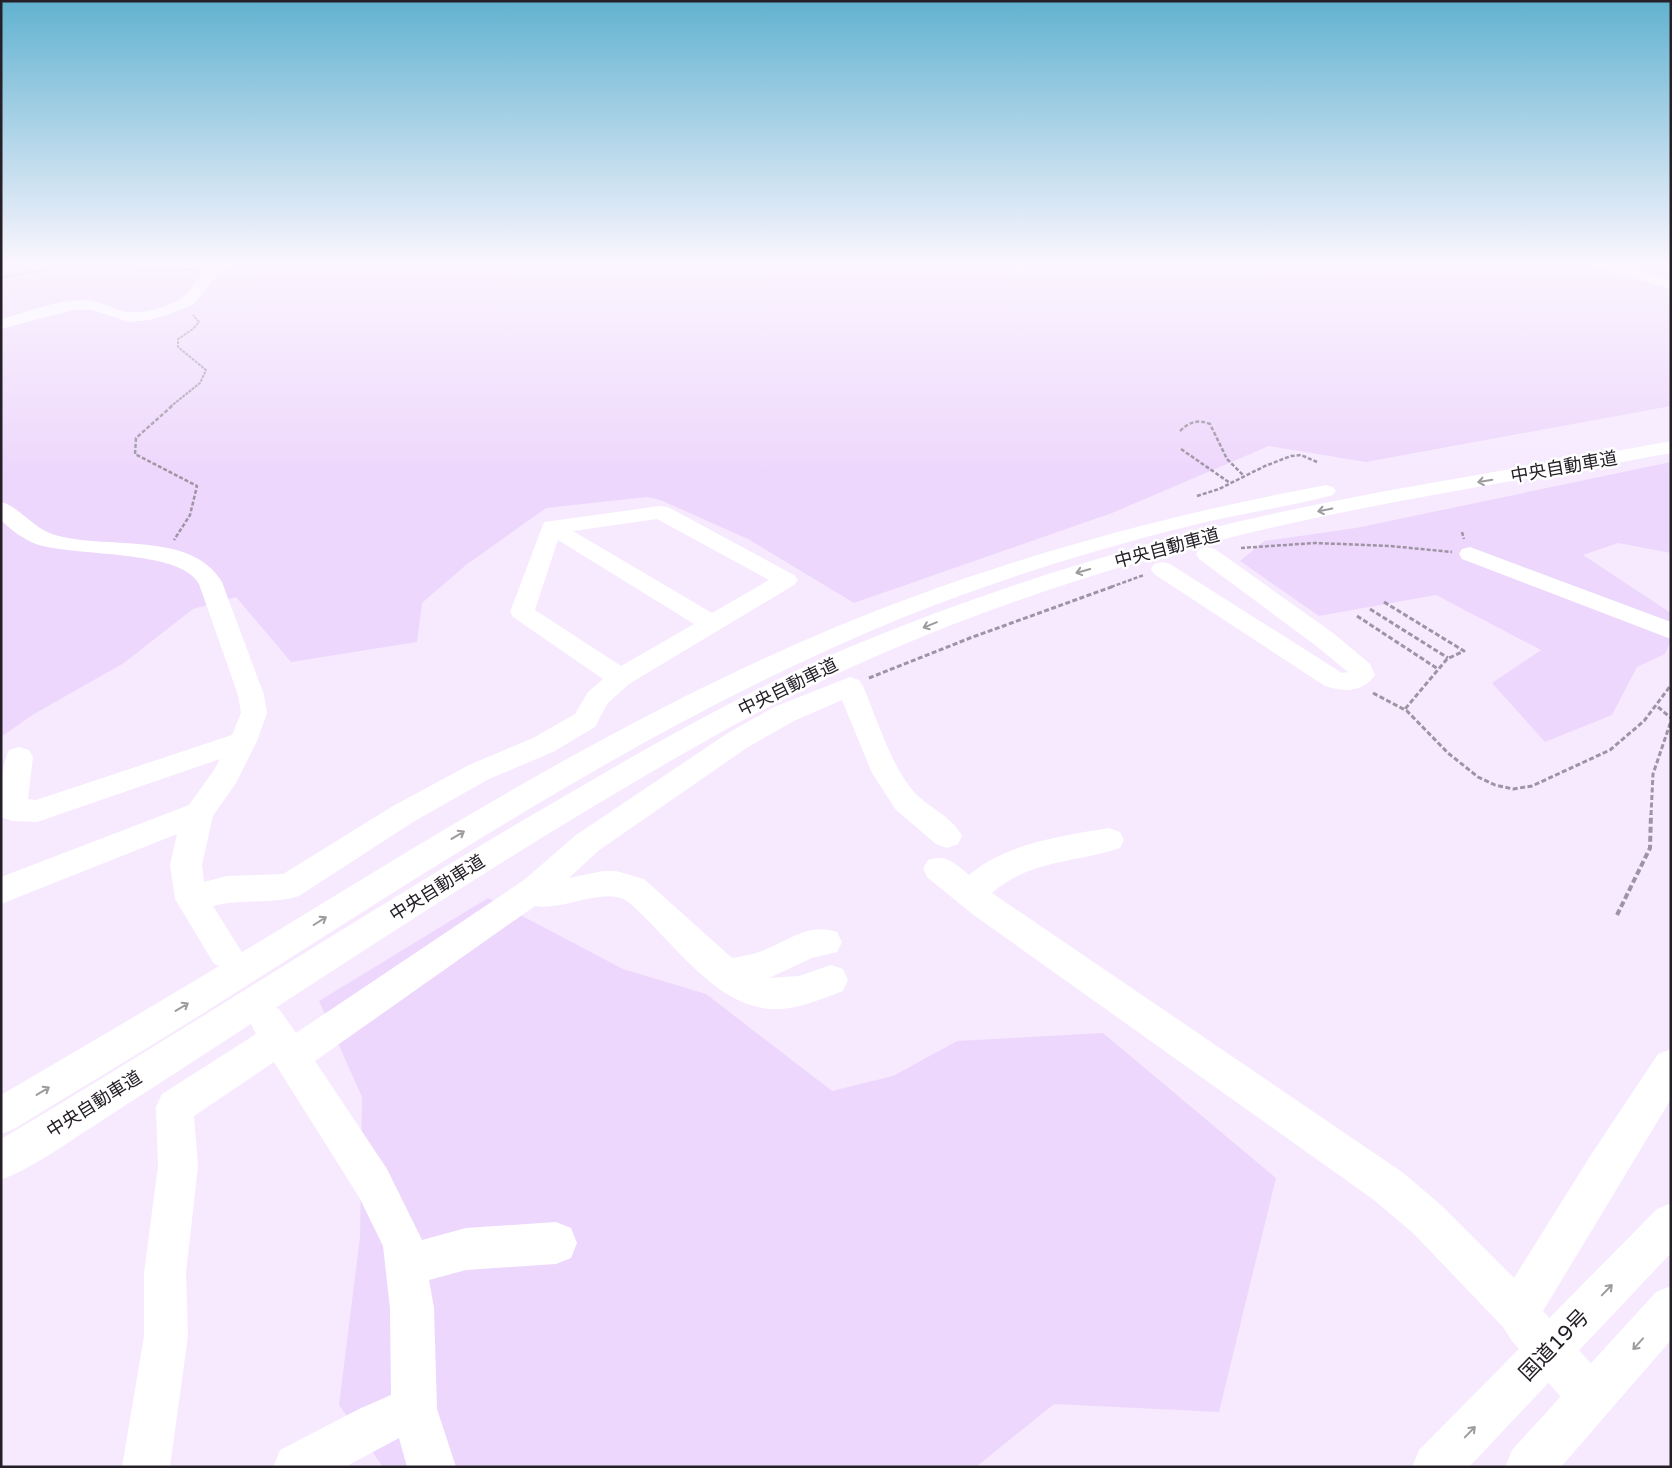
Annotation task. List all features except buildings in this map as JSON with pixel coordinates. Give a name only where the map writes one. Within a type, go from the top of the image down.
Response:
[{"type":"main road","name":"中央自動車道","points":[[1,1116],[208,991],[462,833],[667,718],[756,672],[842,634],[940,596],[1133,533],[1277,500],[1671,429]]},
{"type":"main road","name":"中央自動車道","points":[[1,1161],[509,843],[641,765],[760,700],[858,653],[958,613],[1022,591],[1178,544],[1370,501],[1671,447]]},
{"type":"main road","points":[[1,508],[16,524],[50,541],[162,555],[187,562],[204,572],[212,584],[251,695],[254,713],[226,776],[199,813],[186,865],[191,898],[226,954]]},
{"type":"main road","points":[[191,898],[227,889],[288,887],[403,814],[479,772],[543,744],[585,720],[598,698],[620,678],[786,580],[660,512],[552,527]]},
{"type":"main road","points":[[552,527],[712,624]]},
{"type":"main road","points":[[552,527],[522,612],[620,678]]},
{"type":"main road","points":[[1162,569],[1334,680],[1345,684],[1355,681],[1362,675],[1361,670],[1324,639],[1207,554]]},
{"type":"main road","points":[[1470,554],[1671,631]]},
{"type":"main road","points":[[146,1467],[166,1336],[165,1273],[178,1166],[175,1107],[279,1039],[530,892],[586,843],[738,740],[784,714],[850,686],[886,774],[906,802],[947,836]]},
{"type":"main road","points":[[19,757],[12,810],[37,811],[243,741]]},
{"type":"main road","points":[[1,891],[199,813]]},
{"type":"main road","points":[[970,894],[990,876],[1019,860],[1051,851],[1109,840]]},
{"type":"main road","points":[[939,869],[970,894],[1127,1006],[1388,1186],[1427,1219],[1518,1312],[1527,1326],[1591,1397]]},
{"type":"main road","points":[[530,892],[543,896],[611,884],[625,885],[636,889],[668,922],[728,974],[750,988],[764,994],[784,994],[831,980]]},
{"type":"main road","points":[[728,974],[765,965],[807,945],[825,942]]},
{"type":"main road","points":[[279,1039],[373,1183],[403,1243],[412,1308],[414,1409],[428,1462],[432,1467]]},
{"type":"main road","points":[[1518,1312],[1603,1172],[1671,1066]]},
{"type":"main road","name":"国道19号","points":[[1436,1467],[1671,1223]]},
{"type":"main road","points":[[406,1265],[466,1249],[556,1242]]},
{"type":"main road","points":[[1529,1467],[1671,1307]]},
{"type":"main road","points":[[297,1467],[375,1425],[414,1409]]},
{"type":"path","points":[[162,555],[187,525],[194,506],[197,486],[178,475],[148,464],[135,454],[136,438],[154,420],[200,383],[206,370],[178,347],[178,338],[187,333]]},
{"type":"path","points":[[1180,431],[1191,422],[1198,421],[1210,424],[1227,460],[1233,469],[1244,476]]},
{"type":"path","points":[[1181,449],[1230,483]]},
{"type":"path","points":[[1197,496],[1290,456],[1301,454],[1317,462]]},
{"type":"path","points":[[1384,602],[1464,651],[1448,658],[1405,709]]},
{"type":"path","points":[[1370,609],[1448,658]]},
{"type":"path","points":[[1357,616],[1438,669]]},
{"type":"path","points":[[1355,681],[1381,699],[1405,709],[1463,767],[1491,784],[1520,790],[1609,751],[1626,738],[1658,707],[1671,685]]},
{"type":"path","points":[[1617,914],[1650,848],[1653,774],[1671,719],[1658,707]]},
{"type":"shaded area","points":[[1,333],[1671,333],[1671,406],[1366,462],[1269,446],[1112,513],[854,603],[748,539],[660,500],[647,497],[546,508],[466,565],[422,603],[417,642],[291,662],[236,597],[193,609],[124,663],[34,714],[1,737]]},
{"type":"shaded area","points":[[1671,462],[1671,553],[1618,543],[1583,555],[1671,613],[1671,640],[1665,654],[1637,667],[1612,715],[1545,742],[1492,683],[1541,650],[1436,595],[1319,616],[1240,561],[1264,541],[1356,528]]},
{"type":"shaded area","points":[[488,898],[623,969],[706,994],[832,1091],[893,1076],[957,1041],[1103,1033],[1276,1178],[1219,1412],[1054,1404],[976,1467],[383,1467],[339,1405],[360,1237],[362,1097],[319,1001]]}]
